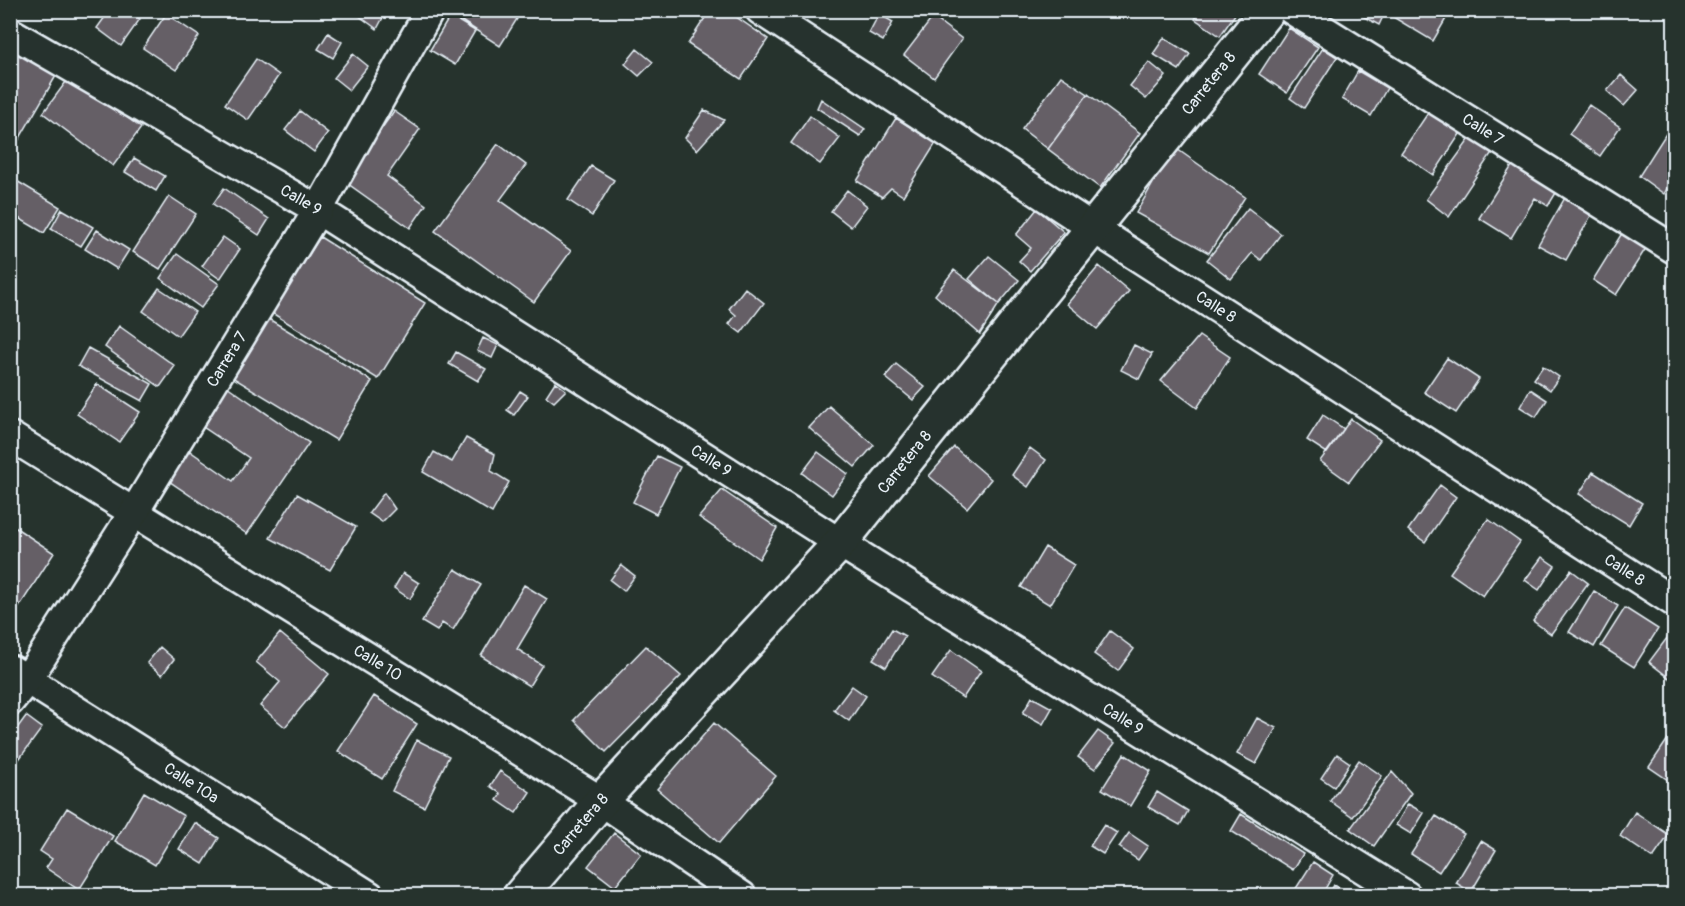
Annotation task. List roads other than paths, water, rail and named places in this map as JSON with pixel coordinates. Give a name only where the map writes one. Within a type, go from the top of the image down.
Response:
[{"type":"street","name":"Carrera 7","points":[[16,683],[134,512],[318,210],[430,10]]},
{"type":"street","name":"Calle 8","points":[[760,10],[1093,228],[1674,602]]},
{"type":"street","name":"Carretera 8","points":[[520,896],[601,801],[840,543],[1268,10]]},
{"type":"street","name":"Calle 7","points":[[1292,10],[1674,249]]},
{"type":"street","name":"Calle 9","points":[[10,32],[318,210],[840,543],[1407,896]]},
{"type":"street","name":"Calle 10","points":[[10,436],[601,801],[742,896]]},
{"type":"street","name":"Calle 10a","points":[[16,683],[370,896]]}]
